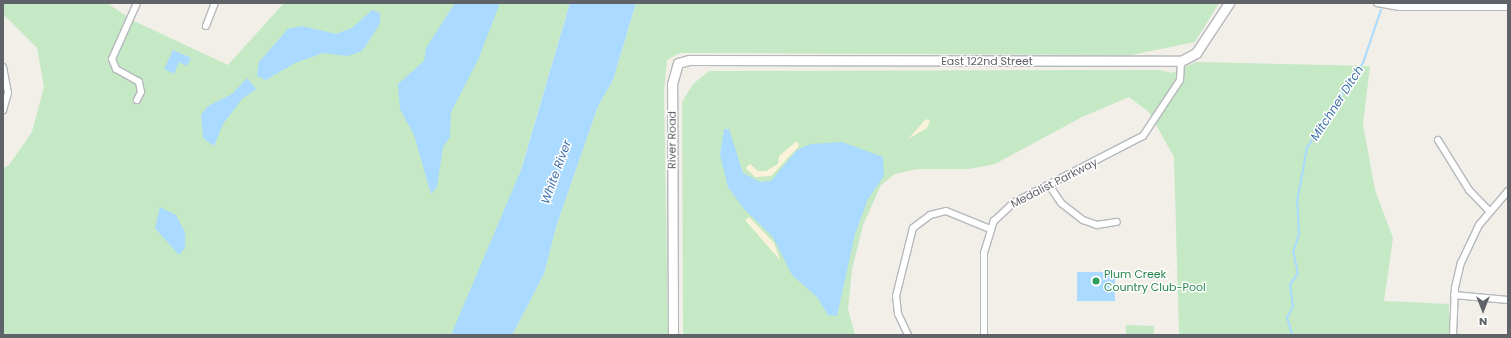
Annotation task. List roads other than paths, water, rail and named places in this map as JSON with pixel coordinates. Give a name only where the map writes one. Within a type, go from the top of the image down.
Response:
[{"type":"street","points":[[136,3],[112,62],[116,69],[139,82],[141,92],[137,100]]},
{"type":"street","points":[[206,26],[215,3]]},
{"type":"street","points":[[1181,61],[1196,52],[1229,3]]},
{"type":"street","points":[[1377,3],[1400,7],[1495,5],[1508,7]]},
{"type":"street","name":"River Road","points":[[673,335],[673,70],[686,60],[794,61]]},
{"type":"street","name":"East 122nd Street","points":[[794,61],[1181,61]]},
{"type":"street","name":"Medalist Parkway","points":[[984,335],[984,253],[990,229],[1013,203],[1130,144],[1148,131],[1180,80],[1181,61]]},
{"type":"street","points":[[3,67],[8,92],[3,110]]},
{"type":"street","points":[[1438,140],[1469,190],[1489,211]]},
{"type":"street","points":[[1049,184],[1061,203],[1083,220],[1097,225],[1117,222]]},
{"type":"street","points":[[1453,335],[1454,295],[1466,248],[1489,211],[1508,191]]},
{"type":"street","points":[[908,335],[898,314],[896,296],[913,228],[930,215],[946,211],[990,229]]},
{"type":"street","points":[[1454,295],[1508,300]]},
{"type":"water","points":[[455,3],[500,3],[478,60],[451,112],[450,137],[443,147],[437,187],[431,194],[414,135],[400,109],[398,84],[424,61],[426,48]]},
{"type":"water","name":"White River","points":[[570,3],[636,3],[613,80],[598,106],[556,227],[544,274],[512,335],[451,335],[521,170]]},
{"type":"water","points":[[372,10],[380,13],[380,24],[362,51],[348,56],[323,53],[295,63],[266,80],[257,76],[259,62],[288,29],[302,26],[336,34],[352,28]]},
{"type":"water","points":[[173,50],[191,58],[187,66],[179,62],[174,74],[164,69]]},
{"type":"water","points":[[247,78],[256,89],[242,99],[223,124],[214,146],[203,138],[201,115],[208,106],[232,94]]},
{"type":"water","points":[[724,129],[729,129],[743,173],[760,182],[771,181],[797,150],[811,144],[842,142],[883,157],[884,176],[868,199],[855,234],[837,316],[828,315],[817,297],[792,275],[773,237],[744,209],[728,187],[720,155]]},
{"type":"water","points":[[160,207],[176,215],[185,232],[185,248],[179,255],[155,228]]},
{"type":"water","name":"Plum Creek Country Club-Pool","points":[[1077,272],[1115,272],[1115,301],[1077,301]]},
{"type":"waterway","name":"Mitchner Ditch","points":[[1292,335],[1287,318],[1293,306],[1290,285],[1298,273],[1293,252],[1299,235],[1297,202],[1307,148],[1363,63],[1381,10]]},
{"type":"place","name":"Plum Creek Country Club-Pool","points":[[1096,281]]}]
